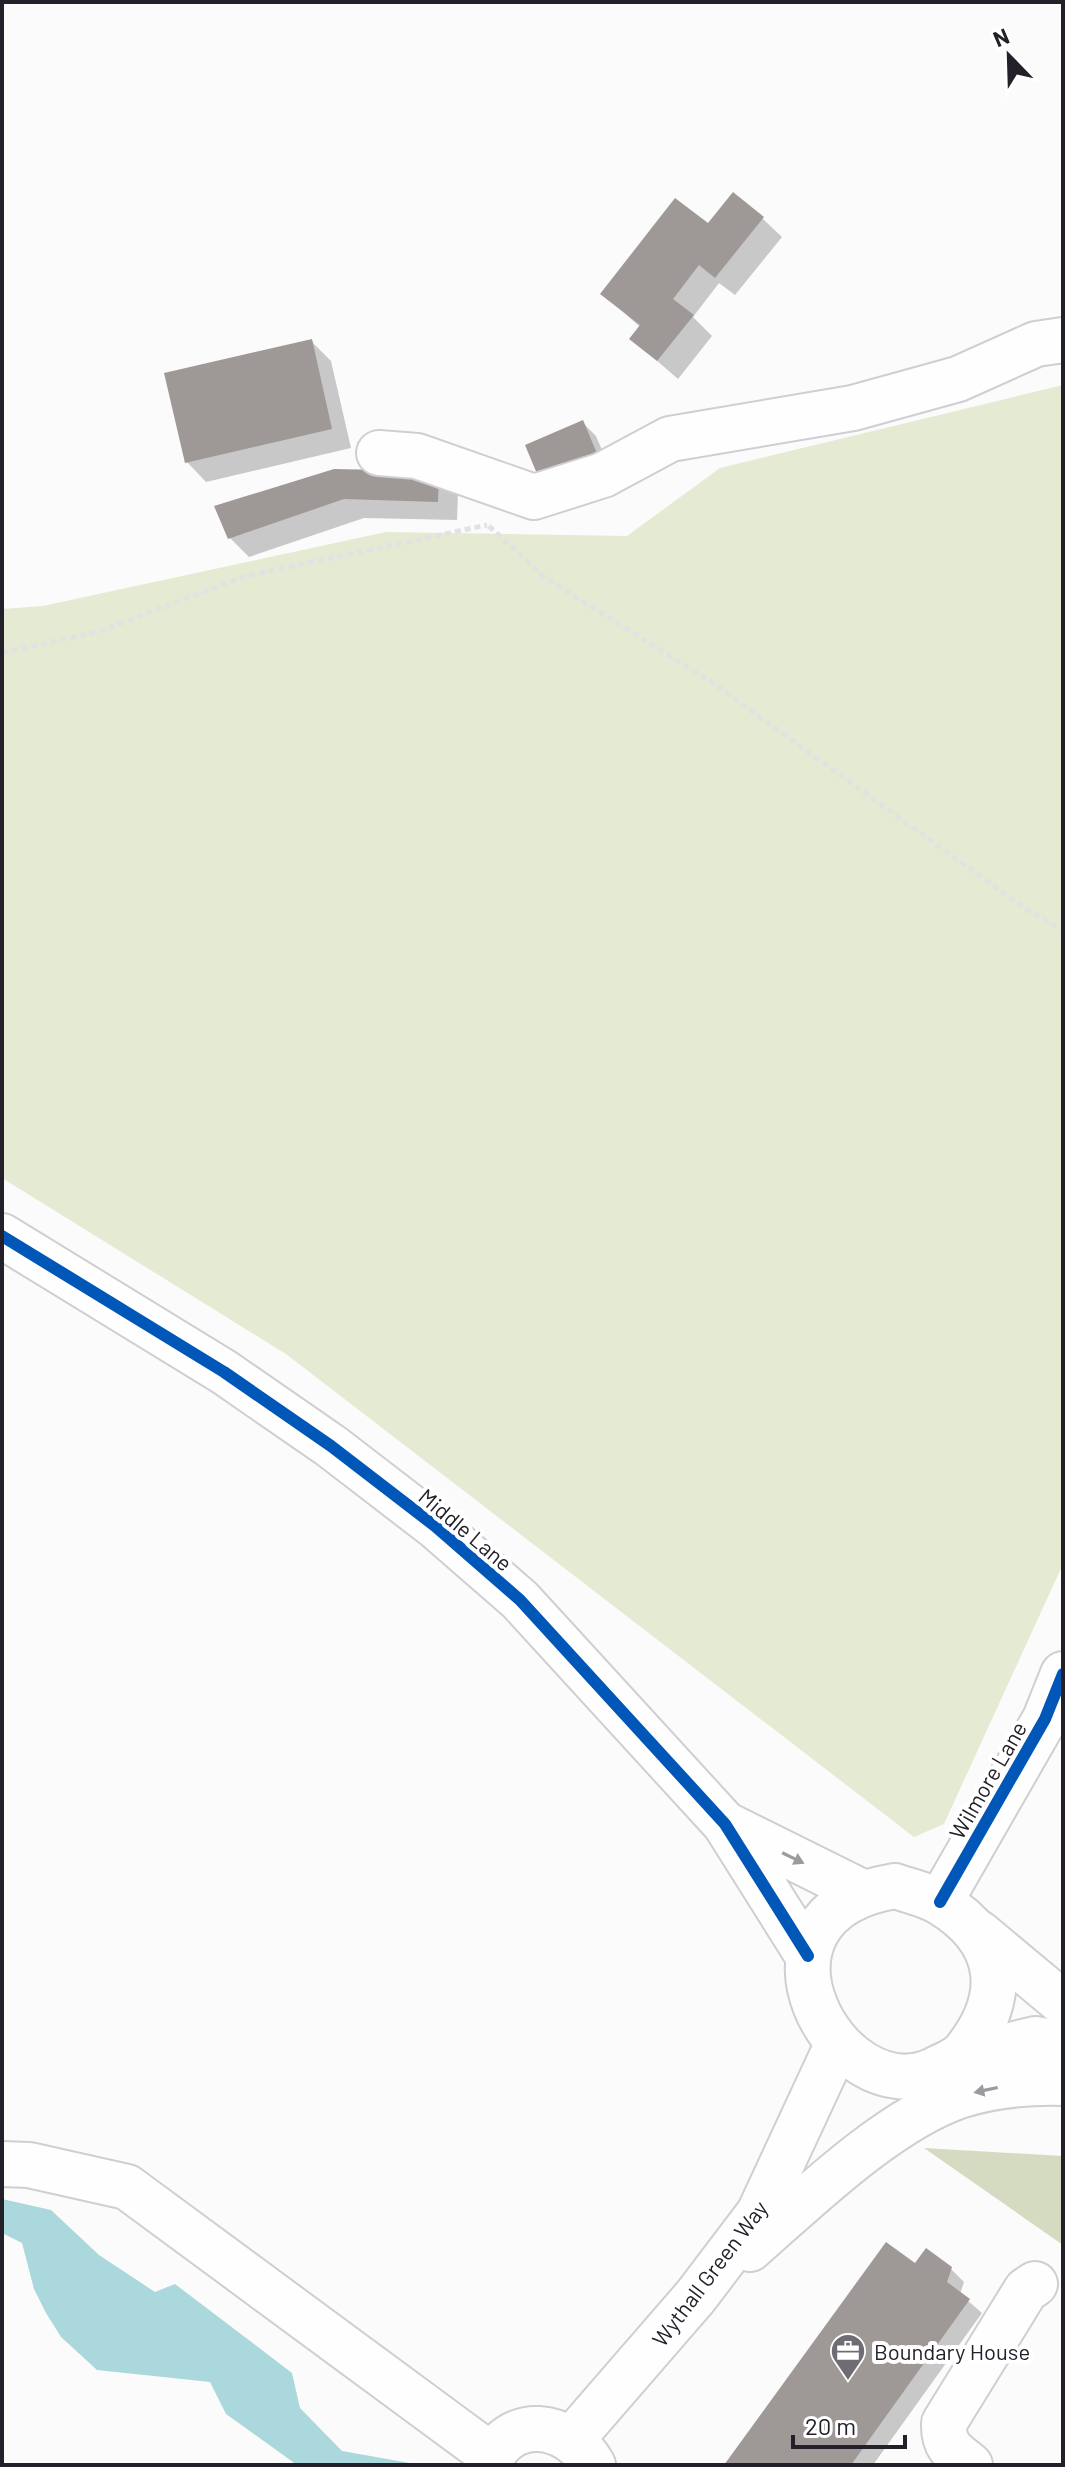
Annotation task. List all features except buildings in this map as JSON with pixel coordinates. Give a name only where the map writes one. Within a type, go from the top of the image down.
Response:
[{"type":"street","points":[[379,453],[417,456],[534,497],[603,475],[670,439],[853,408],[958,379],[1036,344],[1063,340]]},
{"type":"street","name":"Middle Lane","points":[[2,1236],[224,1372],[331,1446],[435,1526],[520,1600],[725,1824],[808,1956],[815,2011],[837,2045],[882,2072],[918,2077],[960,2058],[1035,2039],[1063,2044]]},
{"type":"street","name":"Wilmore Lane","points":[[940,1902],[1045,1719],[1063,1674]]},
{"type":"street","name":"Middle Lane","points":[[725,1824],[862,1892]]},
{"type":"street","name":"Middle Lane","points":[[808,1956],[822,1920],[862,1892],[895,1886],[940,1902],[1063,2003]]},
{"type":"street","name":"Middle Lane","points":[[960,2058],[986,2025],[996,1985],[979,1933]]},
{"type":"street","name":"Wythall Green Way","points":[[490,2460],[504,2442],[538,2428],[556,2431],[583,2452],[759,2213],[837,2045]]},
{"type":"street","points":[[696,2296],[886,2135],[958,2097],[1023,2082],[1063,2083]]},
{"type":"street","points":[[2,2164],[29,2165],[127,2187],[490,2460]]},
{"type":"street","points":[[970,2465],[950,2450],[943,2438],[944,2423],[1026,2290],[1035,2284]]},
{"type":"path","points":[[2,653],[100,631],[246,576],[488,525],[544,577],[710,681],[1027,910],[1063,930]]},
{"type":"green space","points":[[1063,385],[1063,1564],[944,1824],[914,1837],[286,1354],[2,1178],[2,609],[43,606],[386,532],[627,536],[720,468]]},
{"type":"green space","points":[[924,2148],[1063,2156],[1063,2245]]},
{"type":"water","points":[[2,2199],[51,2210],[99,2255],[155,2292],[175,2284],[292,2373],[300,2408],[342,2451],[421,2465],[297,2465],[226,2414],[210,2382],[97,2370],[61,2337],[46,2313],[34,2289],[22,2243],[2,2233]]},
{"type":"cycle path","points":[[2,1236],[224,1372],[331,1446],[435,1526],[520,1600],[725,1824],[808,1956]]},
{"type":"cycle path","points":[[940,1902],[1045,1719],[1063,1674]]},
{"type":"place","name":"Boundary House","points":[[848,2382]]}]
